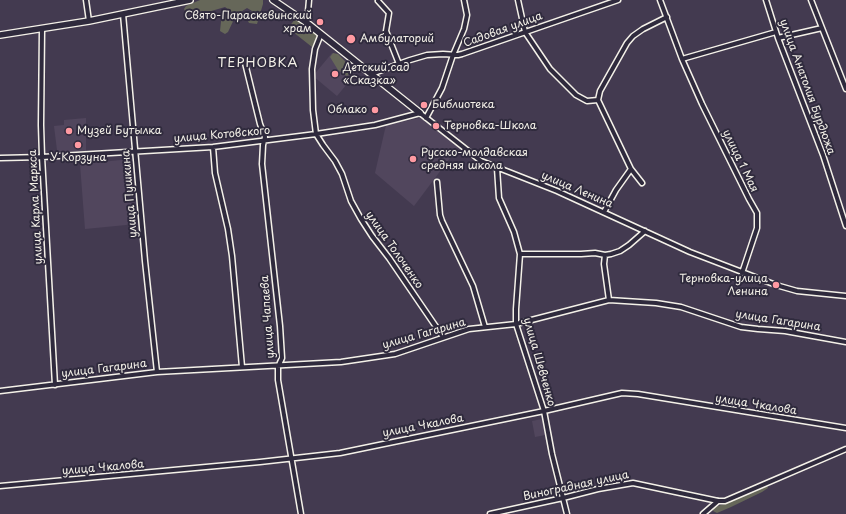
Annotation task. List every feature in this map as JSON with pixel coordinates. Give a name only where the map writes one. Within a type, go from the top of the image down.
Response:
[{"type":"street","points":[[86,0],[89,21]]},
{"type":"street","points":[[0,35],[89,21],[190,0]]},
{"type":"street","name":"улица Ленина","points":[[273,0],[307,22],[420,114],[481,161],[557,191],[742,273],[797,291],[846,296]]},
{"type":"street","points":[[307,22],[308,0]]},
{"type":"street","points":[[426,118],[442,88],[453,55],[464,29],[467,15],[464,0]]},
{"type":"street","points":[[518,0],[525,32],[550,69],[576,95],[587,101],[598,100]]},
{"type":"street","name":"улица 1 Мая","points":[[660,0],[682,59],[702,104],[749,199],[758,213],[757,228],[742,273]]},
{"type":"street","name":"улица Анатолия Бурдюжа","points":[[766,0],[778,38],[823,155],[846,226]]},
{"type":"street","points":[[811,0],[846,89]]},
{"type":"street","points":[[378,1],[389,13],[386,31],[399,64]]},
{"type":"street","name":"Садовая улица","points":[[371,74],[427,55],[462,54],[614,1]]},
{"type":"street","name":"улица Пушкина","points":[[123,14],[145,261],[157,372]]},
{"type":"street","points":[[642,183],[631,169],[598,100],[600,92],[627,43],[633,36],[643,29],[667,17]]},
{"type":"street","points":[[778,38],[822,28]]},
{"type":"street","name":"улица Карла Маркса","points":[[42,29],[42,157],[55,385]]},
{"type":"street","points":[[682,59],[776,32]]},
{"type":"street","name":"улица Толоченко","points":[[321,34],[315,49],[312,69],[313,110],[316,134],[335,161],[342,174],[352,201],[361,219],[443,337]]},
{"type":"street","points":[[245,63],[265,141]]},
{"type":"street","name":"улица Котовского","points":[[0,158],[213,147],[316,134],[375,124],[420,114]]},
{"type":"street","name":"улица Чапаева","points":[[265,141],[263,145],[262,164],[280,326],[282,358],[277,370],[301,514]]},
{"type":"street","points":[[213,147],[215,173],[228,229],[232,256],[242,368]]},
{"type":"street","name":"улица Шевченко","points":[[497,168],[499,198],[514,232],[520,254],[516,324],[544,411],[567,514]]},
{"type":"street","points":[[604,212],[616,190],[631,169]]},
{"type":"street","points":[[437,182],[440,215],[473,286],[485,327]]},
{"type":"street","points":[[520,254],[595,253],[605,255],[620,251],[645,231]]},
{"type":"street","points":[[605,255],[604,264],[609,300]]},
{"type":"street","name":"улица Гагарина","points":[[0,391],[157,372],[340,362],[395,354],[469,329],[516,324],[609,300],[656,303],[681,307],[741,327],[785,331],[846,342]]},
{"type":"street","name":"улица Чкалова","points":[[0,486],[340,453],[544,411],[622,393],[631,393],[846,428]]},
{"type":"street","name":"Виноградная улица","points":[[490,514],[598,489],[633,483],[710,500],[725,501],[846,449]]},
{"type":"street","points":[[710,500],[713,506]]},
{"type":"street","points":[[703,514],[718,501]]},
{"type":"shaded area","name":"Детский сад «Сказка»","points":[[332,53],[356,73],[337,96],[313,76]]},
{"type":"shaded area","points":[[86,118],[86,151],[62,152],[57,150],[54,126],[64,125],[64,120]]},
{"type":"shaded area","name":"Русско-молдавская средняя школа","points":[[421,118],[459,146],[414,206],[375,173],[386,125]]},
{"type":"shaded area","points":[[131,159],[136,224],[85,229],[80,164]]},
{"type":"shaded area","points":[[542,419],[545,435],[535,437],[532,421]]},
{"type":"green space","points":[[200,0],[263,0],[263,4],[257,24],[249,23],[247,19],[252,11],[247,8],[236,15],[228,32],[225,34],[220,31],[222,12],[229,10],[225,7],[201,14],[186,13],[184,9],[186,6]]},
{"type":"green space","points":[[296,18],[318,35],[312,47],[288,28]]},
{"type":"green space","points":[[333,53],[338,54],[350,66],[350,73],[347,76],[338,70],[330,57]]},
{"type":"green space","points":[[767,486],[768,488],[762,492],[731,507],[717,513],[713,511],[714,508],[718,506],[761,487]]},
{"type":"place","name":"Свято-Параскевинский храм","points":[[320,22]]},
{"type":"place","name":"Амбулаторий","points":[[351,39]]},
{"type":"place","name":"Детский сад «Сказка»","points":[[335,74]]},
{"type":"place","name":"Библиотека","points":[[424,105]]},
{"type":"place","name":"Облако","points":[[375,110]]},
{"type":"place","name":"Терновка-Школа","points":[[436,126]]},
{"type":"place","name":"Музей Бутылка","points":[[69,131]]},
{"type":"place","name":"У Корзуна","points":[[78,145]]},
{"type":"place","name":"Русско-молдавская средняя школа","points":[[413,159]]},
{"type":"place","name":"Терновка-улица Ленина","points":[[776,285]]},
{"type":"district","name":"ТЕРНОВКА","points":[[258,63]]}]
